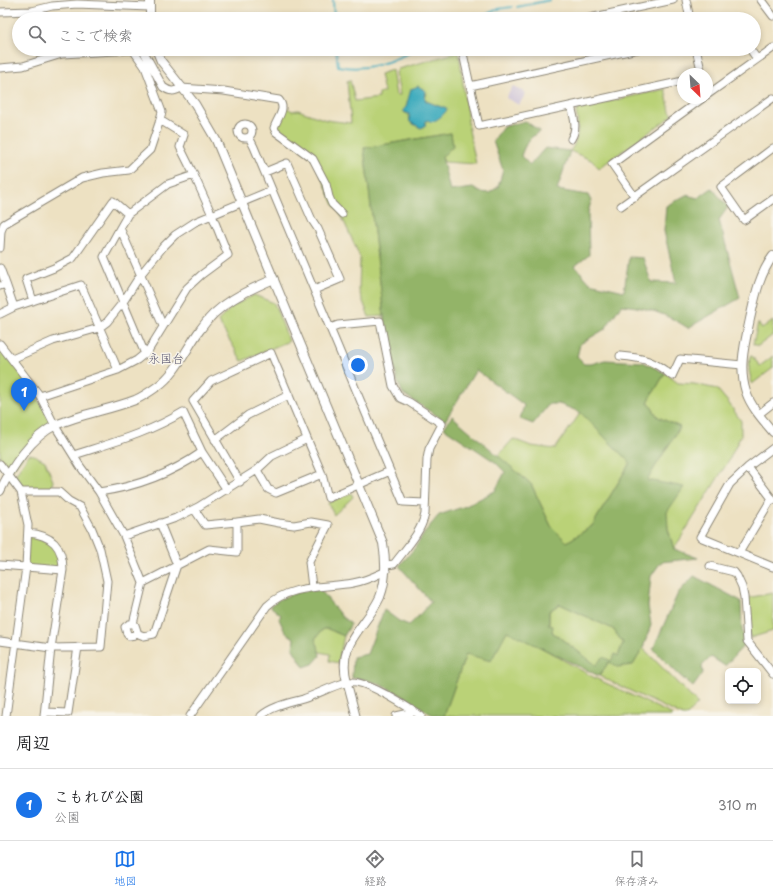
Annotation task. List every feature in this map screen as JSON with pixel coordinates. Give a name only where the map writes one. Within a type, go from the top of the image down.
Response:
[{"type":"street","points":[[617,12],[673,0]]},
{"type":"street","points":[[686,0],[689,12]]},
{"type":"street","points":[[761,0],[773,16]]},
{"type":"street","points":[[0,12],[32,11],[52,6],[77,4],[150,3]]},
{"type":"street","points":[[713,91],[773,48]]},
{"type":"street","points":[[0,68],[23,66],[56,56]]},
{"type":"street","points":[[0,248],[1,231],[4,224],[19,214],[82,178],[103,173],[128,170],[150,150],[162,112],[145,67],[137,56]]},
{"type":"street","points":[[146,56],[164,87],[168,91],[176,91],[182,88],[224,91],[279,100],[283,109],[274,128],[276,132],[313,159],[326,184],[328,197],[332,204],[342,214]]},
{"type":"street","points":[[159,56],[161,61],[195,104],[221,152],[360,484],[383,543],[386,568],[380,596],[374,608],[357,630],[346,652],[345,669],[356,716]]},
{"type":"street","points":[[464,56],[479,126],[677,82]]},
{"type":"street","points":[[470,86],[606,56]]},
{"type":"street","points":[[698,56],[701,68]]},
{"type":"street","points":[[621,206],[773,98]]},
{"type":"street","points":[[635,197],[612,164],[695,104]]},
{"type":"street","points":[[571,139],[574,134],[575,126],[572,106]]},
{"type":"street","points":[[40,396],[118,370],[145,354],[187,288],[201,275],[228,255],[212,214],[180,146],[184,134],[160,120]]},
{"type":"street","points":[[249,137],[265,172],[402,502],[425,503]]},
{"type":"street","points":[[773,148],[721,187],[744,220],[773,199]]},
{"type":"street","points":[[265,172],[287,163],[340,279],[314,290]]},
{"type":"street","points":[[145,354],[104,257],[128,214],[168,184],[194,175]]},
{"type":"street","points":[[12,359],[53,341],[99,328],[108,322],[141,274],[175,235],[195,222],[212,214],[272,190]]},
{"type":"street","points":[[33,301],[26,279],[54,268],[73,258],[113,201],[128,214]]},
{"type":"street","points":[[120,228],[163,326]]},
{"type":"street","points":[[773,256],[758,284],[742,365],[744,384],[748,396],[759,414],[773,432]]},
{"type":"street","points":[[0,268],[3,285],[14,307]]},
{"type":"street","points":[[0,491],[22,454],[37,438],[55,426],[135,400],[159,385],[177,367],[200,329],[213,314],[245,292],[274,278]]},
{"type":"street","points":[[0,314],[14,307],[81,285],[118,370]]},
{"type":"street","points":[[190,716],[268,606],[278,597],[312,587],[358,582],[394,564],[420,528],[426,514],[427,459],[430,448],[442,424],[409,402],[400,398],[393,386],[380,321],[338,325],[330,328]]},
{"type":"street","points":[[0,344],[40,396],[55,426],[99,492],[124,536],[143,583],[133,624],[126,626],[125,630],[129,636],[133,636],[136,633],[144,636],[154,634],[177,565],[160,523]]},
{"type":"street","points":[[240,482],[193,401],[211,381],[271,353],[322,474],[328,498],[390,471]]},
{"type":"street","points":[[620,356],[641,357],[647,359],[657,364],[672,376],[680,360],[742,365]]},
{"type":"street","points":[[216,440],[248,415],[289,395]]},
{"type":"street","points":[[759,414],[773,403]]},
{"type":"street","points":[[74,455],[143,432],[163,424],[183,412],[202,452],[227,490]]},
{"type":"street","points":[[124,536],[194,509],[240,482],[257,470],[272,456],[307,439]]},
{"type":"street","points":[[773,448],[748,467],[730,484],[700,537],[773,567]]},
{"type":"street","points":[[99,492],[115,490],[151,478],[190,460],[202,452]]},
{"type":"street","points":[[0,464],[21,492],[28,525],[26,567],[14,643],[6,716]]},
{"type":"street","points":[[739,553],[772,499],[748,467]]},
{"type":"street","points":[[257,470],[268,489],[276,493],[322,474]]},
{"type":"street","points":[[0,641],[51,648],[102,647],[107,581],[100,549],[92,529],[80,507],[69,501],[59,492],[21,492]]},
{"type":"street","points":[[194,509],[205,525],[259,519],[294,525],[311,522],[328,525],[309,562],[312,587]]},
{"type":"street","points":[[143,583],[209,549],[237,552],[237,522]]},
{"type":"street","points":[[28,532],[47,537],[56,545],[63,559],[63,570],[51,648],[45,714],[68,713],[78,647]]},
{"type":"street","points":[[0,565],[63,570]]},
{"type":"street","points":[[710,566],[734,572],[738,576],[744,597],[747,641],[773,674]]},
{"type":"street","points":[[261,716],[270,710],[348,682],[357,682],[368,685],[421,716]]},
{"type":"street","points":[[396,716],[414,712]]},
{"type":"shaded area","points":[[513,86],[526,93],[519,105],[506,98]]},
{"type":"green space","points":[[445,56],[460,56],[469,130],[476,164],[444,162],[442,157],[452,146],[451,133],[364,148],[384,316],[369,317],[359,291],[360,257],[342,217],[334,205],[314,159],[276,130],[283,105],[292,111],[298,110],[326,120],[351,123],[347,81],[350,80],[355,101],[379,98],[379,93],[384,92],[380,74],[392,70],[396,95],[400,95],[396,73],[398,69]],"holes":[[[427,93],[425,99],[426,101],[441,107],[428,120],[426,120],[421,128],[410,122],[409,114],[405,113],[403,110]]]},
{"type":"green space","points":[[665,89],[670,111],[673,115],[599,168],[591,160],[570,151],[577,137],[578,122],[576,112],[579,108]]},
{"type":"green space","points":[[525,121],[540,131],[528,142],[521,156],[530,165],[545,148],[570,151],[557,190],[588,195],[591,201],[588,213],[589,255],[575,266],[590,283],[624,291],[629,257],[643,258],[651,282],[676,283],[664,231],[666,206],[686,195],[698,198],[712,188],[728,207],[719,220],[740,298],[688,328],[656,312],[639,307],[621,305],[605,329],[580,344],[577,357],[584,364],[591,364],[605,360],[643,362],[665,373],[648,402],[658,417],[680,427],[647,480],[684,487],[667,512],[668,529],[674,549],[698,558],[661,562],[651,576],[648,606],[651,625],[643,648],[633,665],[617,667],[609,662],[599,676],[507,631],[491,661],[466,654],[444,716],[439,716],[427,712],[413,702],[384,686],[368,680],[352,678],[353,657],[367,654],[384,610],[399,621],[409,625],[431,602],[399,566],[414,549],[439,515],[466,506],[495,491],[505,472],[495,462],[444,428],[452,416],[531,484],[551,526],[567,542],[592,526],[630,463],[580,412],[559,404],[549,404],[533,424],[520,419],[524,405],[476,370],[445,421],[403,394],[397,380],[384,316],[364,148],[451,133],[453,146],[442,157],[450,191],[473,188],[479,192],[489,193],[498,187],[503,170],[493,141],[503,127]],"holes":[[[560,604],[613,629],[623,643],[618,656],[615,654],[611,661],[603,657],[596,665],[552,632],[553,626],[549,625],[549,611]]]},
{"type":"green space","points":[[254,295],[274,303],[289,341],[242,361],[218,321],[233,306]]},
{"type":"green space","points":[[773,321],[773,335],[758,346],[753,344],[758,323],[762,329]]},
{"type":"green space","points":[[0,344],[12,359],[55,426],[37,438],[8,476],[0,464]]},
{"type":"green space","points":[[750,356],[752,356],[760,366],[773,356],[773,368],[752,384],[749,370]]},
{"type":"green space","points":[[665,373],[678,383],[694,384],[717,389],[741,421],[741,435],[729,460],[674,549],[668,529],[666,512],[646,480],[680,428],[658,417],[648,402]]},
{"type":"green space","points":[[581,412],[630,463],[592,526],[567,542],[551,526],[531,484],[498,456],[513,439],[531,446],[555,449]]},
{"type":"green space","points":[[29,454],[45,461],[53,481],[51,488],[22,490],[12,480]]},
{"type":"green space","points":[[351,493],[353,497],[334,515],[328,503]]},
{"type":"green space","points":[[28,533],[56,545],[63,570],[26,567]]},
{"type":"green space","points":[[694,576],[741,601],[742,630],[746,643],[725,666],[711,657],[702,666],[703,673],[693,687],[653,649],[678,593]]},
{"type":"green space","points":[[319,588],[342,617],[351,624],[344,636],[328,629],[323,629],[315,639],[320,656],[313,664],[304,667],[293,649],[294,638],[285,632],[279,619],[281,615],[270,606],[287,596]]},
{"type":"green space","points":[[773,593],[773,631],[750,638],[747,598]]},
{"type":"green space","points":[[560,604],[613,629],[623,643],[618,656],[611,661],[596,665],[552,632],[549,625],[549,611]]},
{"type":"green space","points":[[323,629],[328,629],[344,636],[338,663],[329,661],[330,654],[319,652],[315,639]]},
{"type":"green space","points":[[507,630],[537,645],[593,677],[673,715],[444,716],[466,654]]},
{"type":"green space","points":[[643,648],[698,704],[686,716],[683,716],[599,676],[609,661],[633,665]]},
{"type":"water","points":[[418,86],[426,91],[426,101],[441,107],[445,107],[447,110],[436,120],[431,122],[428,120],[426,121],[425,126],[421,128],[410,122],[409,114],[403,110],[406,107],[411,89]]},
{"type":"waterway","points":[[333,0],[334,12]]},
{"type":"waterway","points":[[517,7],[550,0]]},
{"type":"waterway","points":[[492,12],[498,9],[512,7]]},
{"type":"waterway","points":[[337,56],[338,66],[348,68],[378,65],[402,56]]},
{"type":"place","name":"こもれび公園","points":[[24,411]]},
{"type":"district","name":"永国台","points":[[166,358]]}]
